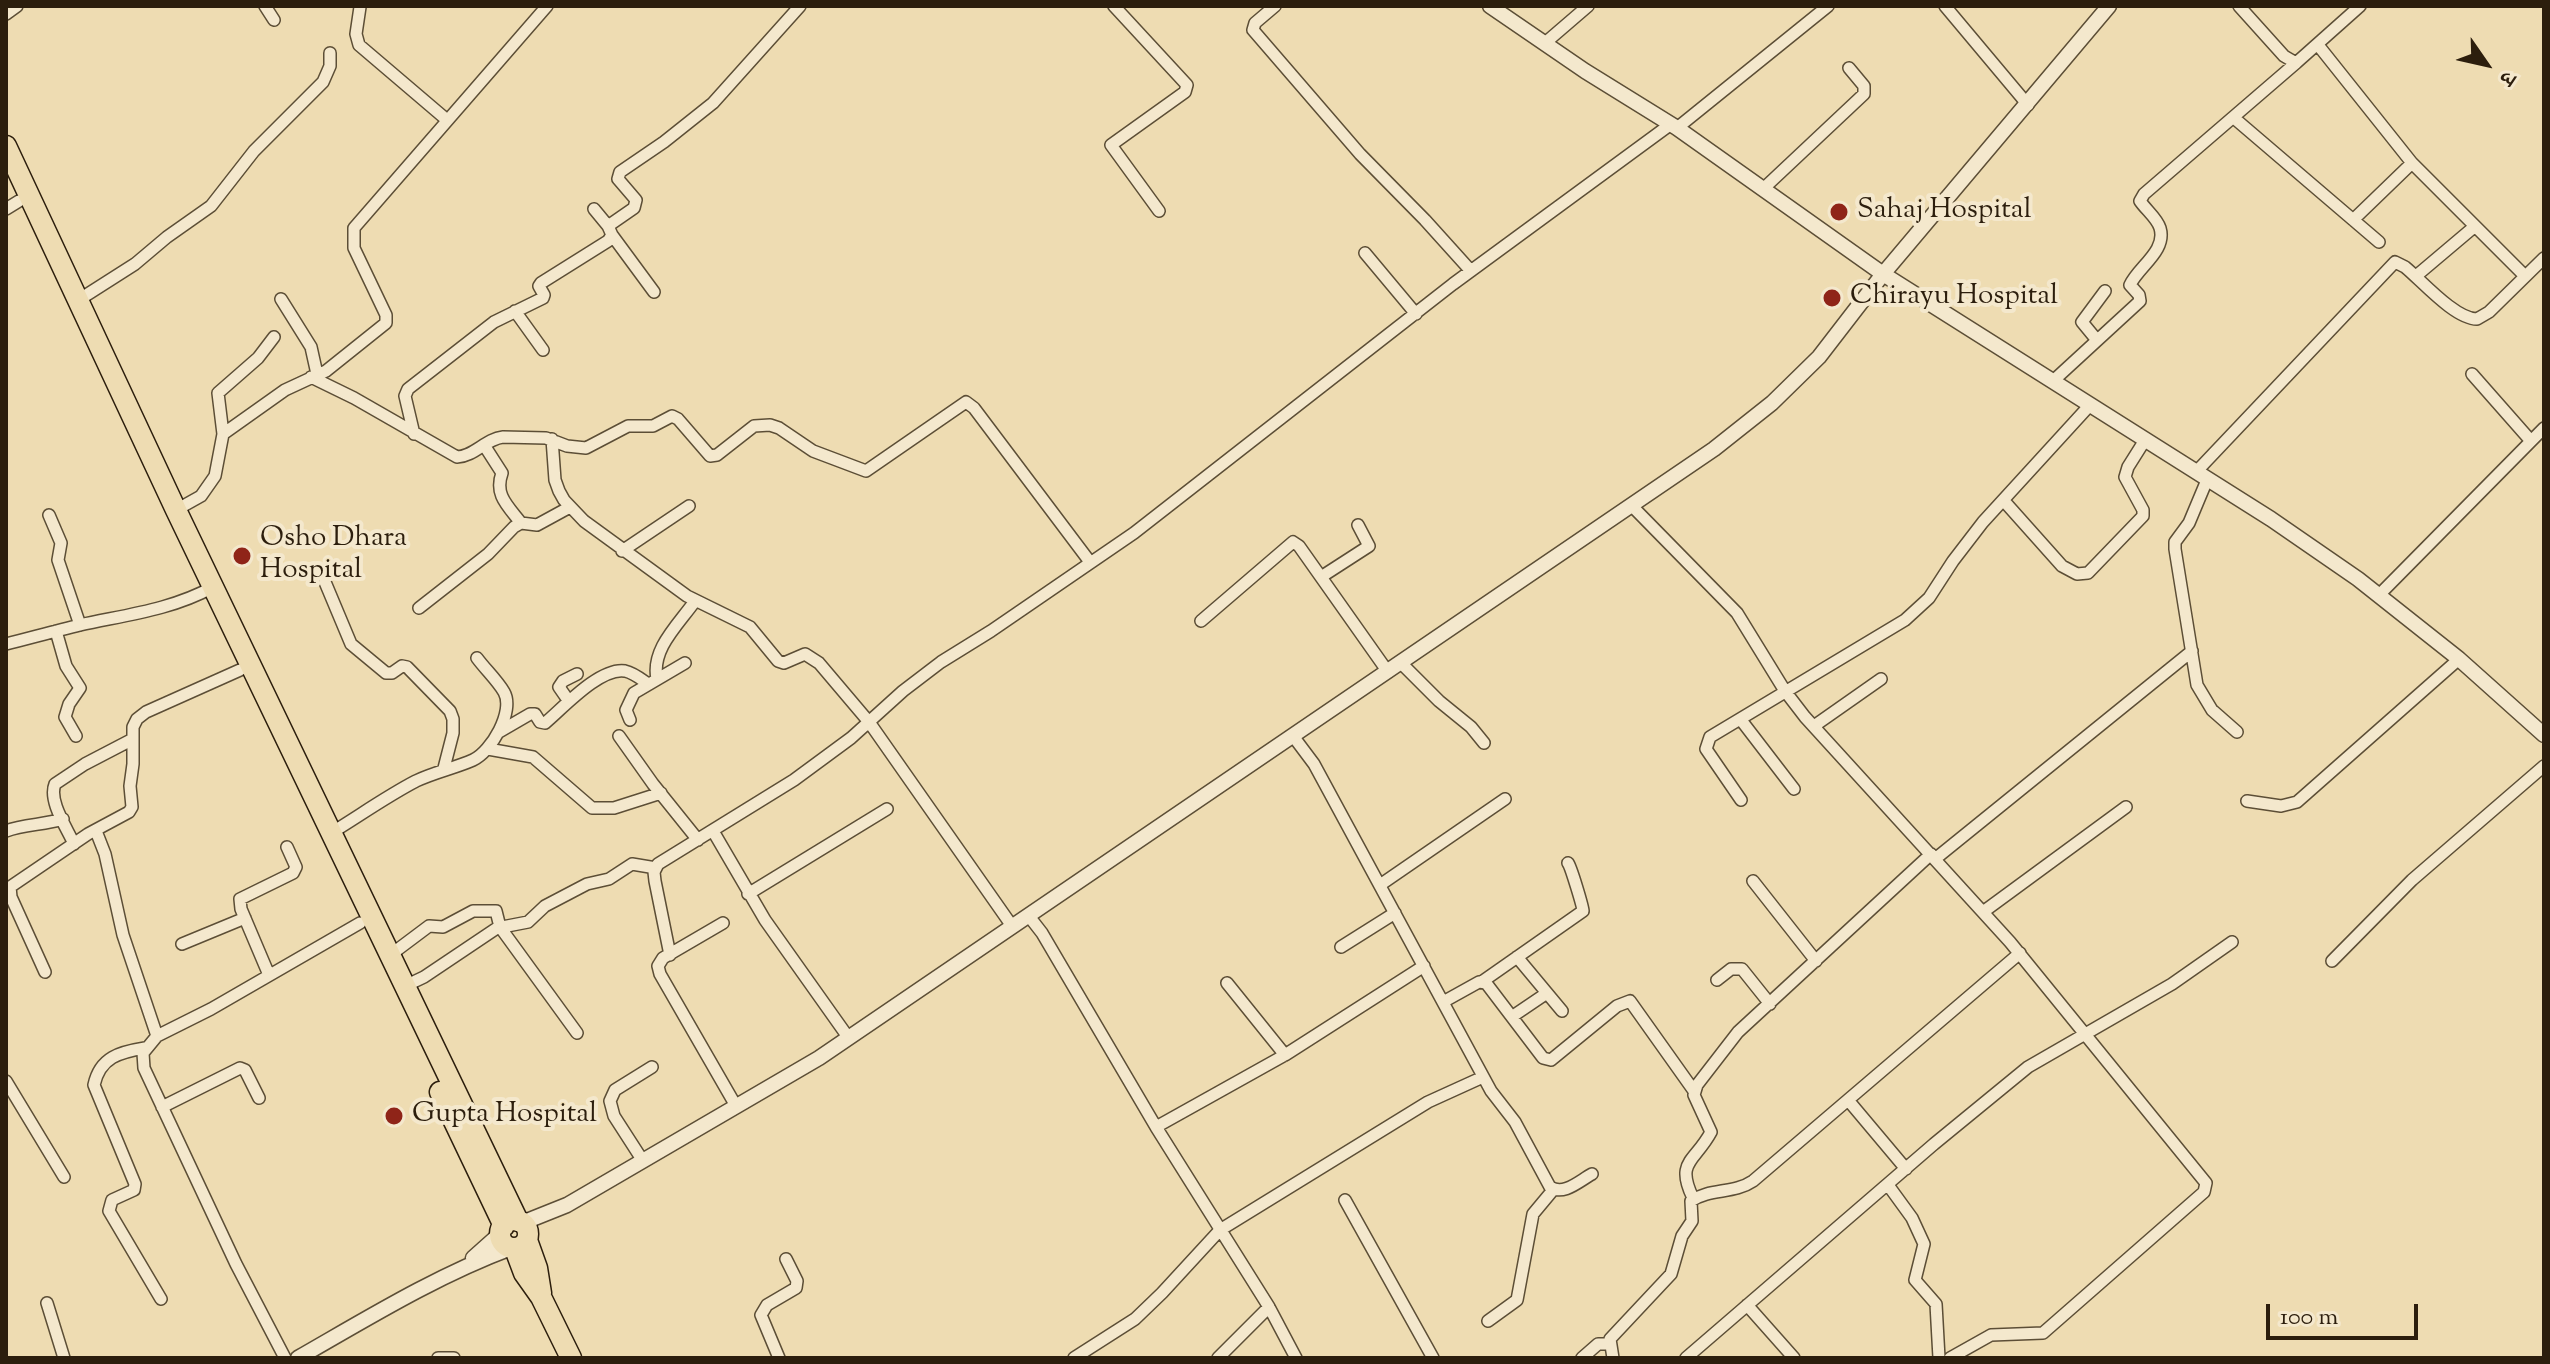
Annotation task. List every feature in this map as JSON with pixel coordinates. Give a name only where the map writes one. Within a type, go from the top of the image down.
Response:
[{"type":"highway","points":[[6,146],[176,510],[240,670],[360,923],[516,1234],[537,1268],[541,1297],[571,1358]]},
{"type":"highway","points":[[6,174],[12,205],[331,833],[405,986],[516,1234]]},
{"type":"street","points":[[6,14],[17,6]]},
{"type":"street","points":[[265,6],[274,20]]},
{"type":"street","points":[[223,434],[285,390],[332,367],[386,323],[386,315],[354,248],[354,228],[547,6]]},
{"type":"street","points":[[414,434],[405,396],[408,389],[494,322],[543,298],[541,283],[608,241],[610,230],[637,203],[618,179],[620,172],[713,103],[800,6]]},
{"type":"street","points":[[1114,6],[1187,85],[1185,92],[1111,145],[1159,211]]},
{"type":"street","points":[[1275,6],[1258,19],[1253,30],[1360,154],[1471,271]]},
{"type":"street","points":[[1490,6],[1674,126],[1883,274],[2271,519],[2379,595],[2459,659],[2544,735]]},
{"type":"street","points":[[1545,43],[1588,6]]},
{"type":"street","points":[[405,986],[500,927],[528,922],[545,906],[587,884],[609,879],[632,864],[656,868],[794,780],[941,662],[1090,562],[1203,481],[1471,271],[1674,126],[1828,6]]},
{"type":"street","points":[[1945,6],[2028,105]]},
{"type":"street","points":[[298,1358],[467,1264],[848,1037],[1714,449],[1772,403],[1819,357],[1883,274],[2109,6]]},
{"type":"street","points":[[2239,6],[2284,56],[2296,63]]},
{"type":"street","points":[[2053,381],[2140,298],[2132,288],[2132,280],[2159,243],[2160,228],[2142,205],[2141,197],[2360,6]]},
{"type":"street","points":[[360,7],[356,34],[361,48],[447,120]]},
{"type":"street","points":[[2318,45],[2412,163],[2525,276]]},
{"type":"street","points":[[77,301],[135,264],[211,206],[254,151],[323,82],[330,66],[330,53]]},
{"type":"street","points":[[1763,189],[1864,94],[1864,86],[1849,68]]},
{"type":"street","points":[[2234,118],[2379,242]]},
{"type":"street","points":[[2353,220],[2412,163]]},
{"type":"street","points":[[594,209],[654,292]]},
{"type":"street","points":[[2416,276],[2474,227]]},
{"type":"street","points":[[1365,253],[1416,314]]},
{"type":"street","points":[[2237,732],[2217,716],[2197,685],[2175,542],[2189,523],[2202,476],[2395,262],[2416,276],[2455,311],[2477,319],[2489,312],[2544,258]]},
{"type":"street","points":[[2096,339],[2082,322],[2105,291]]},
{"type":"street","points":[[281,299],[311,347],[314,376]]},
{"type":"street","points":[[515,311],[543,350]]},
{"type":"street","points":[[176,510],[201,496],[213,482],[223,434],[218,393],[258,358],[274,337]]},
{"type":"street","points":[[2472,374],[2531,441]]},
{"type":"street","points":[[314,376],[457,457],[464,457],[503,437],[552,439],[567,446],[586,448],[628,426],[653,426],[672,416],[678,419],[706,454],[714,456],[754,426],[770,425],[820,455],[866,471],[966,402],[974,408],[1090,562]]},
{"type":"street","points":[[1741,800],[1706,745],[1710,737],[1905,620],[1929,598],[1964,545],[2090,405]]},
{"type":"street","points":[[2379,595],[2544,428]]},
{"type":"street","points":[[552,439],[555,480],[564,500],[584,521],[695,601],[750,627],[781,663],[805,654],[812,658],[869,722],[1012,926]]},
{"type":"street","points":[[2004,501],[2062,566],[2077,574],[2088,573],[2143,516],[2125,477],[2145,440]]},
{"type":"street","points":[[484,445],[502,473],[498,487],[502,498],[521,523]]},
{"type":"street","points":[[1631,505],[1737,613],[1785,691],[2020,953],[2202,1176],[2206,1188],[2043,1333],[1991,1335],[1950,1358]]},
{"type":"street","points":[[622,551],[689,506]]},
{"type":"street","points":[[419,608],[488,554],[509,530],[521,523],[537,525],[570,507]]},
{"type":"street","points":[[49,515],[61,543],[58,560],[80,625]]},
{"type":"street","points":[[1321,577],[1369,546],[1358,525]]},
{"type":"street","points":[[1201,621],[1293,542],[1299,546],[1388,672]]},
{"type":"street","points":[[325,582],[355,648],[389,674],[402,666],[407,667],[450,711],[454,726],[444,768]]},
{"type":"street","points":[[6,644],[138,614],[208,590]]},
{"type":"street","points":[[652,682],[657,653],[695,601]]},
{"type":"street","points":[[56,631],[66,666],[80,688],[69,704],[65,717],[76,736]]},
{"type":"street","points":[[1694,1091],[1738,1032],[1933,857],[2192,651]]},
{"type":"street","points":[[331,833],[398,791],[444,768],[471,761],[488,749],[499,732],[506,709],[506,695],[477,658]]},
{"type":"street","points":[[2247,801],[2281,806],[2297,802],[2459,659]]},
{"type":"street","points":[[630,720],[626,710],[634,693],[685,663]]},
{"type":"street","points":[[1401,663],[1439,701],[1471,727],[1484,743]]},
{"type":"street","points":[[45,972],[7,887],[132,809],[130,786],[134,722],[140,716],[240,670]]},
{"type":"street","points":[[499,732],[530,714],[545,723],[568,700],[615,671],[629,672],[652,682]]},
{"type":"street","points":[[568,700],[559,687],[563,681],[577,674]]},
{"type":"street","points":[[1814,726],[1881,679]]},
{"type":"street","points":[[1741,720],[1794,789]]},
{"type":"street","points":[[619,736],[698,840]]},
{"type":"street","points":[[1293,736],[1309,754],[1483,1077],[1515,1122],[1553,1190]]},
{"type":"street","points":[[74,844],[52,793],[55,784],[133,739]]},
{"type":"street","points":[[488,749],[533,757],[592,808],[614,808],[661,793]]},
{"type":"street","points":[[2332,961],[2412,880],[2544,766]]},
{"type":"street","points":[[1380,885],[1505,799]]},
{"type":"street","points":[[1983,912],[2126,807]]},
{"type":"street","points":[[748,894],[887,809]]},
{"type":"street","points":[[6,831],[63,819]]},
{"type":"street","points":[[96,831],[106,859],[123,935],[157,1036]]},
{"type":"street","points":[[713,831],[748,894],[848,1037]]},
{"type":"street","points":[[269,975],[240,902],[242,897],[293,873],[296,867],[287,847]]},
{"type":"street","points":[[1443,1002],[1483,981],[1583,911],[1584,906],[1568,863]]},
{"type":"street","points":[[656,868],[655,881],[670,955]]},
{"type":"street","points":[[1753,881],[1816,961]]},
{"type":"street","points":[[389,956],[429,926],[443,927],[473,911],[496,911],[500,927],[577,1033]]},
{"type":"street","points":[[1341,947],[1395,913]]},
{"type":"street","points":[[1028,915],[1042,933],[1156,1127],[1269,1307],[1296,1358]]},
{"type":"street","points":[[182,944],[245,918]]},
{"type":"street","points":[[161,1299],[109,1211],[112,1200],[134,1190],[135,1184],[94,1085],[99,1069],[111,1057],[145,1048],[157,1036],[360,923]]},
{"type":"street","points":[[723,923],[660,962],[658,970],[736,1106]]},
{"type":"street","points":[[1686,1358],[2028,1067],[2172,984],[2232,942]]},
{"type":"street","points":[[1613,1358],[1609,1344],[1614,1334],[1671,1274],[1682,1236],[1692,1221],[1689,1206],[1693,1198],[1747,1185],[2020,953]]},
{"type":"street","points":[[1517,957],[1562,1011]]},
{"type":"street","points":[[1156,1127],[1285,1055],[1424,966]]},
{"type":"street","points":[[1717,980],[1731,969],[1742,969],[1770,1004]]},
{"type":"street","points":[[1483,981],[1490,986],[1543,1058],[1551,1060],[1617,1006],[1630,1001],[1694,1091],[1711,1132],[1685,1168],[1685,1180],[1693,1198]]},
{"type":"street","points":[[1227,983],[1285,1055]]},
{"type":"street","points":[[1513,1016],[1547,993]]},
{"type":"street","points":[[145,1048],[144,1068],[236,1264],[285,1358]]},
{"type":"street","points":[[643,1161],[614,1116],[610,1101],[615,1090],[652,1067]]},
{"type":"street","points":[[162,1107],[240,1068],[245,1070],[259,1098]]},
{"type":"street","points":[[1074,1358],[1135,1319],[1220,1230],[1428,1102],[1483,1077]]},
{"type":"street","points":[[6,1081],[64,1177]]},
{"type":"street","points":[[1848,1100],[1906,1169]]},
{"type":"street","points":[[1553,1190],[1564,1190],[1592,1174]]},
{"type":"street","points":[[1888,1185],[1912,1218],[1924,1244],[1915,1280],[1936,1304],[1939,1358]]},
{"type":"street","points":[[1488,1321],[1517,1300],[1533,1214],[1553,1190]]},
{"type":"street","points":[[1345,1200],[1433,1358]]},
{"type":"street","points":[[779,1358],[761,1315],[767,1305],[796,1288],[797,1281],[786,1259]]},
{"type":"street","points":[[47,1303],[64,1358]]},
{"type":"street","points":[[1747,1305],[1794,1358]]},
{"type":"street","points":[[1218,1358],[1269,1307]]},
{"type":"street","points":[[1582,1358],[1598,1344],[1609,1344]]},
{"type":"street","points":[[438,1358],[454,1358]]},
{"type":"place","name":"Sahaj Hospital","points":[[1839,212]]},
{"type":"place","name":"Chirayu Hospital","points":[[1832,298]]},
{"type":"place","name":"Osho Dhara Hospital","points":[[242,556]]},
{"type":"place","name":"Gupta Hospital","points":[[394,1116]]}]
